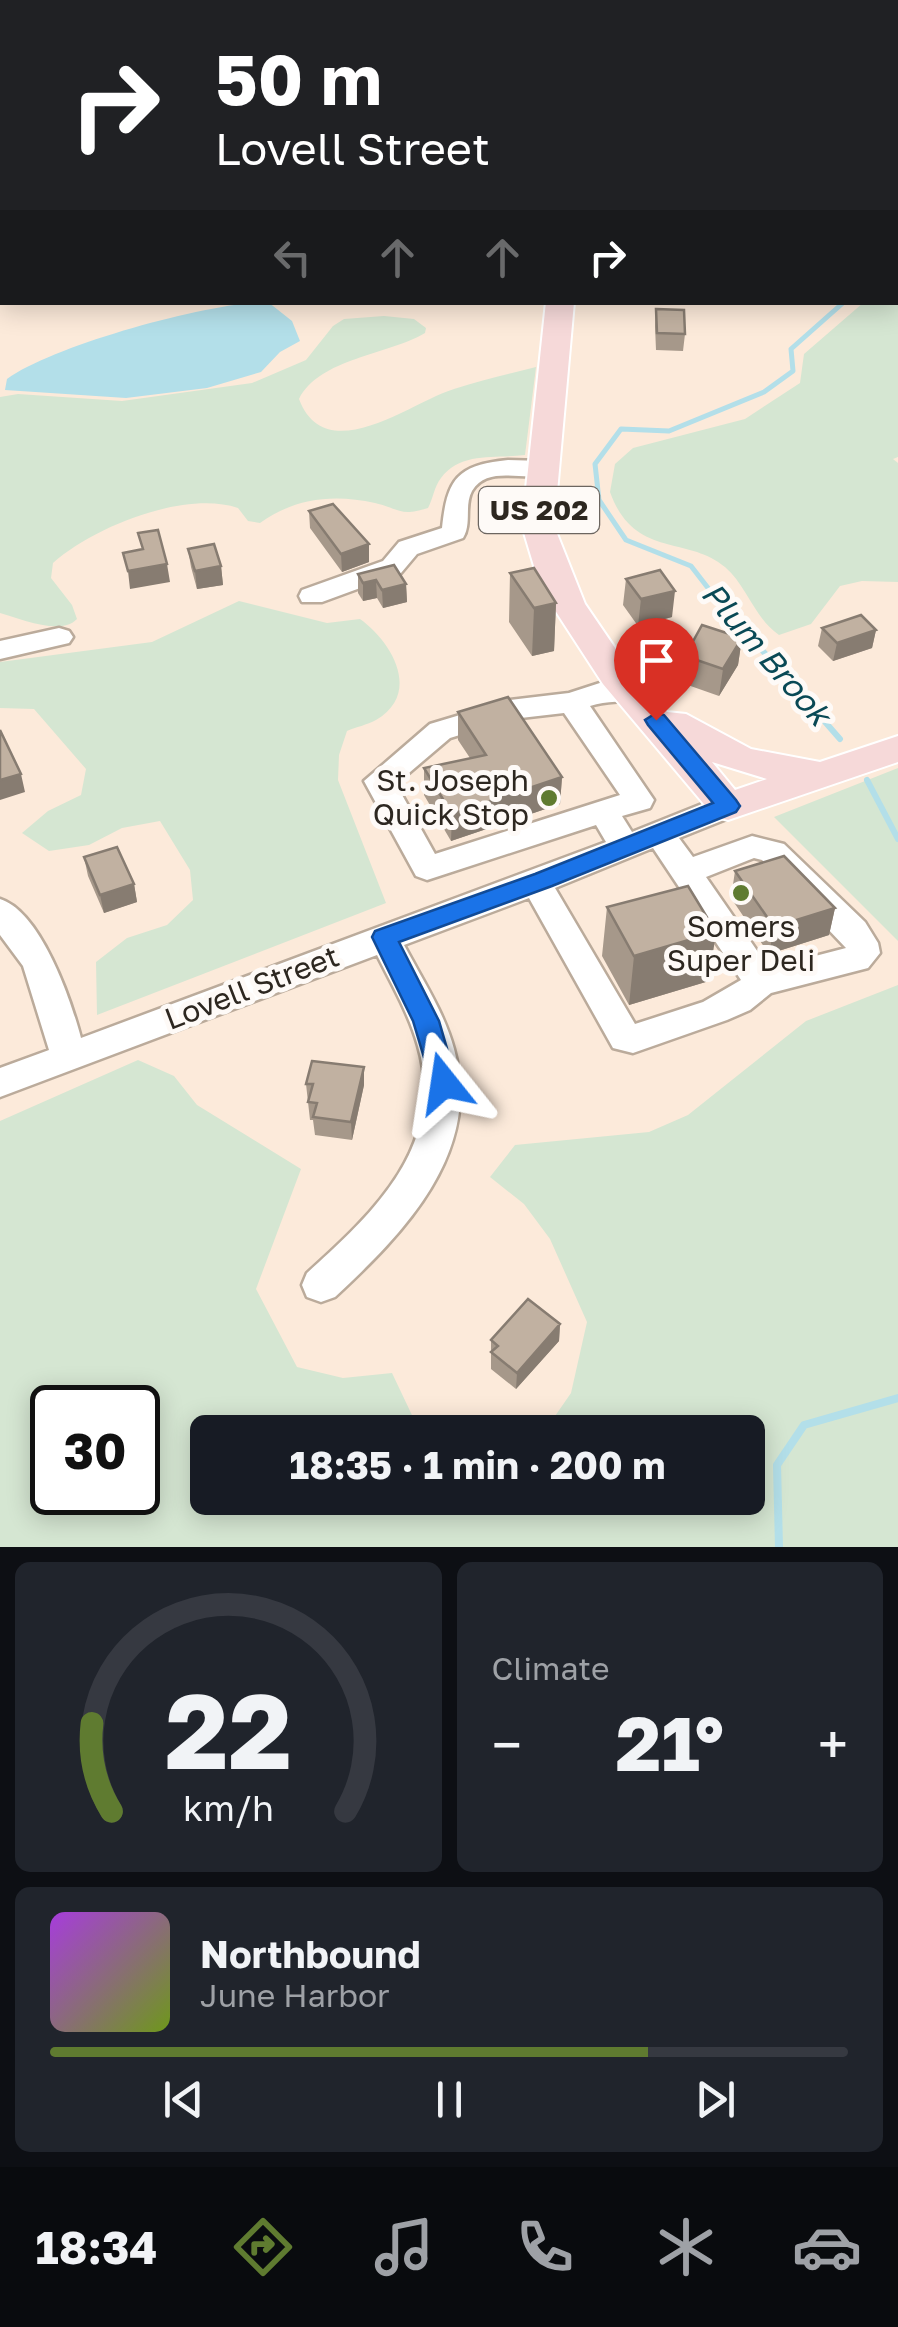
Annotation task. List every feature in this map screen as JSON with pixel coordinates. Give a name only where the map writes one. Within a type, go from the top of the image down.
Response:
[{"type":"main road","name":"US 202","points":[[560,305],[538,526],[545,559],[582,629],[728,806]]},
{"type":"main road","name":"US 202","points":[[631,691],[692,738],[730,756],[779,771],[833,772]]},
{"type":"main road","name":"Lovell Street","points":[[728,806],[898,749]]},
{"type":"street","points":[[312,596],[392,567],[408,548],[454,533],[458,495],[474,476],[502,468],[543,468]]},
{"type":"street","points":[[0,650],[59,637]]},
{"type":"street","points":[[572,702],[639,800],[426,868],[379,780],[440,730],[510,710],[572,702],[606,690],[631,691]]},
{"type":"street","name":"Lovell Street","points":[[0,1084],[728,806]]},
{"type":"street","points":[[604,812],[625,848]]},
{"type":"street","points":[[659,833],[761,983]]},
{"type":"street","points":[[536,882],[625,1038],[633,1039],[715,1011],[738,1001],[761,983],[856,959],[863,952],[862,943],[773,852],[762,847],[752,847],[686,872]]},
{"type":"street","points":[[0,912],[38,961],[56,1009],[68,1058]]},
{"type":"street","points":[[322,1286],[379,1232],[413,1191],[442,1118],[444,1083],[437,1050],[384,937]]},
{"type":"green space","points":[[861,305],[898,305],[898,457],[893,459],[898,463],[898,582],[862,581],[840,586],[811,624],[779,635],[725,567],[710,557],[647,537],[620,513],[610,492],[615,464],[633,448],[745,419],[800,383],[804,354]]},
{"type":"green space","points":[[344,319],[414,319],[426,328],[425,333],[322,374],[299,399],[312,419],[329,429],[371,426],[454,389],[536,367],[525,455],[480,458],[458,464],[441,478],[428,508],[411,512],[359,500],[329,499],[301,503],[260,523],[248,521],[238,508],[216,504],[192,504],[141,515],[91,537],[53,563],[51,578],[72,605],[77,619],[70,624],[51,626],[0,613],[0,397],[18,394],[122,401],[252,383],[306,360],[333,326]]},
{"type":"green space","points":[[239,601],[327,623],[360,619],[391,654],[400,682],[397,696],[390,709],[376,720],[347,731],[339,755],[338,780],[386,903],[97,1015],[96,962],[127,938],[167,925],[193,900],[190,870],[160,821],[122,828],[89,845],[49,851],[22,833],[48,811],[81,795],[86,769],[34,709],[0,708],[0,662],[152,642]]},
{"type":"green space","points":[[898,768],[898,941],[774,817]]},
{"type":"green space","points":[[898,985],[898,1547],[0,1547],[0,1121],[138,1060],[174,1076],[197,1105],[301,1169],[256,1289],[297,1367],[343,1378],[392,1373],[412,1415],[190,1415],[190,1515],[765,1515],[765,1415],[556,1415],[571,1393],[587,1322],[550,1239],[524,1204],[490,1177],[515,1145],[649,1132],[688,1115],[806,1021]]},
{"type":"water","points":[[272,305],[292,321],[300,341],[280,352],[261,372],[207,388],[126,398],[5,390],[7,379],[59,353],[133,328],[209,309]]},
{"type":"building","points":[[656,309],[684,310],[685,334],[657,333]]},
{"type":"building","points":[[333,504],[369,544],[341,554],[309,511]]},
{"type":"building","points":[[158,530],[167,564],[128,571],[123,553],[143,549],[138,533]]},
{"type":"building","points":[[214,544],[221,566],[195,571],[188,549]]},
{"type":"building","points":[[394,565],[406,584],[382,590],[376,580],[363,583],[358,574]]},
{"type":"building","points":[[534,568],[556,603],[534,608],[510,573]]},
{"type":"building","points":[[660,570],[675,591],[641,599],[626,579]]},
{"type":"building","points":[[861,615],[876,630],[837,643],[822,628]]},
{"type":"building","points":[[702,625],[742,638],[723,669],[685,656]]},
{"type":"building","points":[[508,697],[562,777],[452,814],[424,768],[486,755],[458,712]]},
{"type":"building","points":[[0,730],[21,774],[0,780]]},
{"type":"building","points":[[117,847],[134,884],[100,895],[84,857]]},
{"type":"building","points":[[784,856],[835,908],[774,927],[735,871]]},
{"type":"building","points":[[688,886],[716,932],[634,956],[607,907]]},
{"type":"building","points":[[312,1061],[364,1067],[351,1122],[313,1117],[317,1103],[308,1102],[313,1084],[306,1084]]},
{"type":"building","points":[[528,1299],[560,1324],[517,1373],[491,1352],[498,1346],[491,1340]]},
{"type":"waterway","name":"Plum Brook","points":[[715,597],[691,566],[626,540],[599,500],[595,464],[621,429],[669,431],[764,392],[793,371],[791,349],[841,305]]},
{"type":"waterway","name":"Plum Brook","points":[[713,594],[840,739]]},
{"type":"waterway","name":"Plum Brook","points":[[867,780],[898,839]]},
{"type":"waterway","name":"Plum Brook","points":[[779,1547],[777,1465],[804,1425],[898,1398]]},
{"type":"place","name":"St. Joseph Quick Stop","points":[[549,798]]},
{"type":"place","name":"Somers Super Deli","points":[[741,893]]},
{"type":"route","points":[[444,1083],[426,1021],[384,937],[543,880],[728,806],[656,720]]}]
